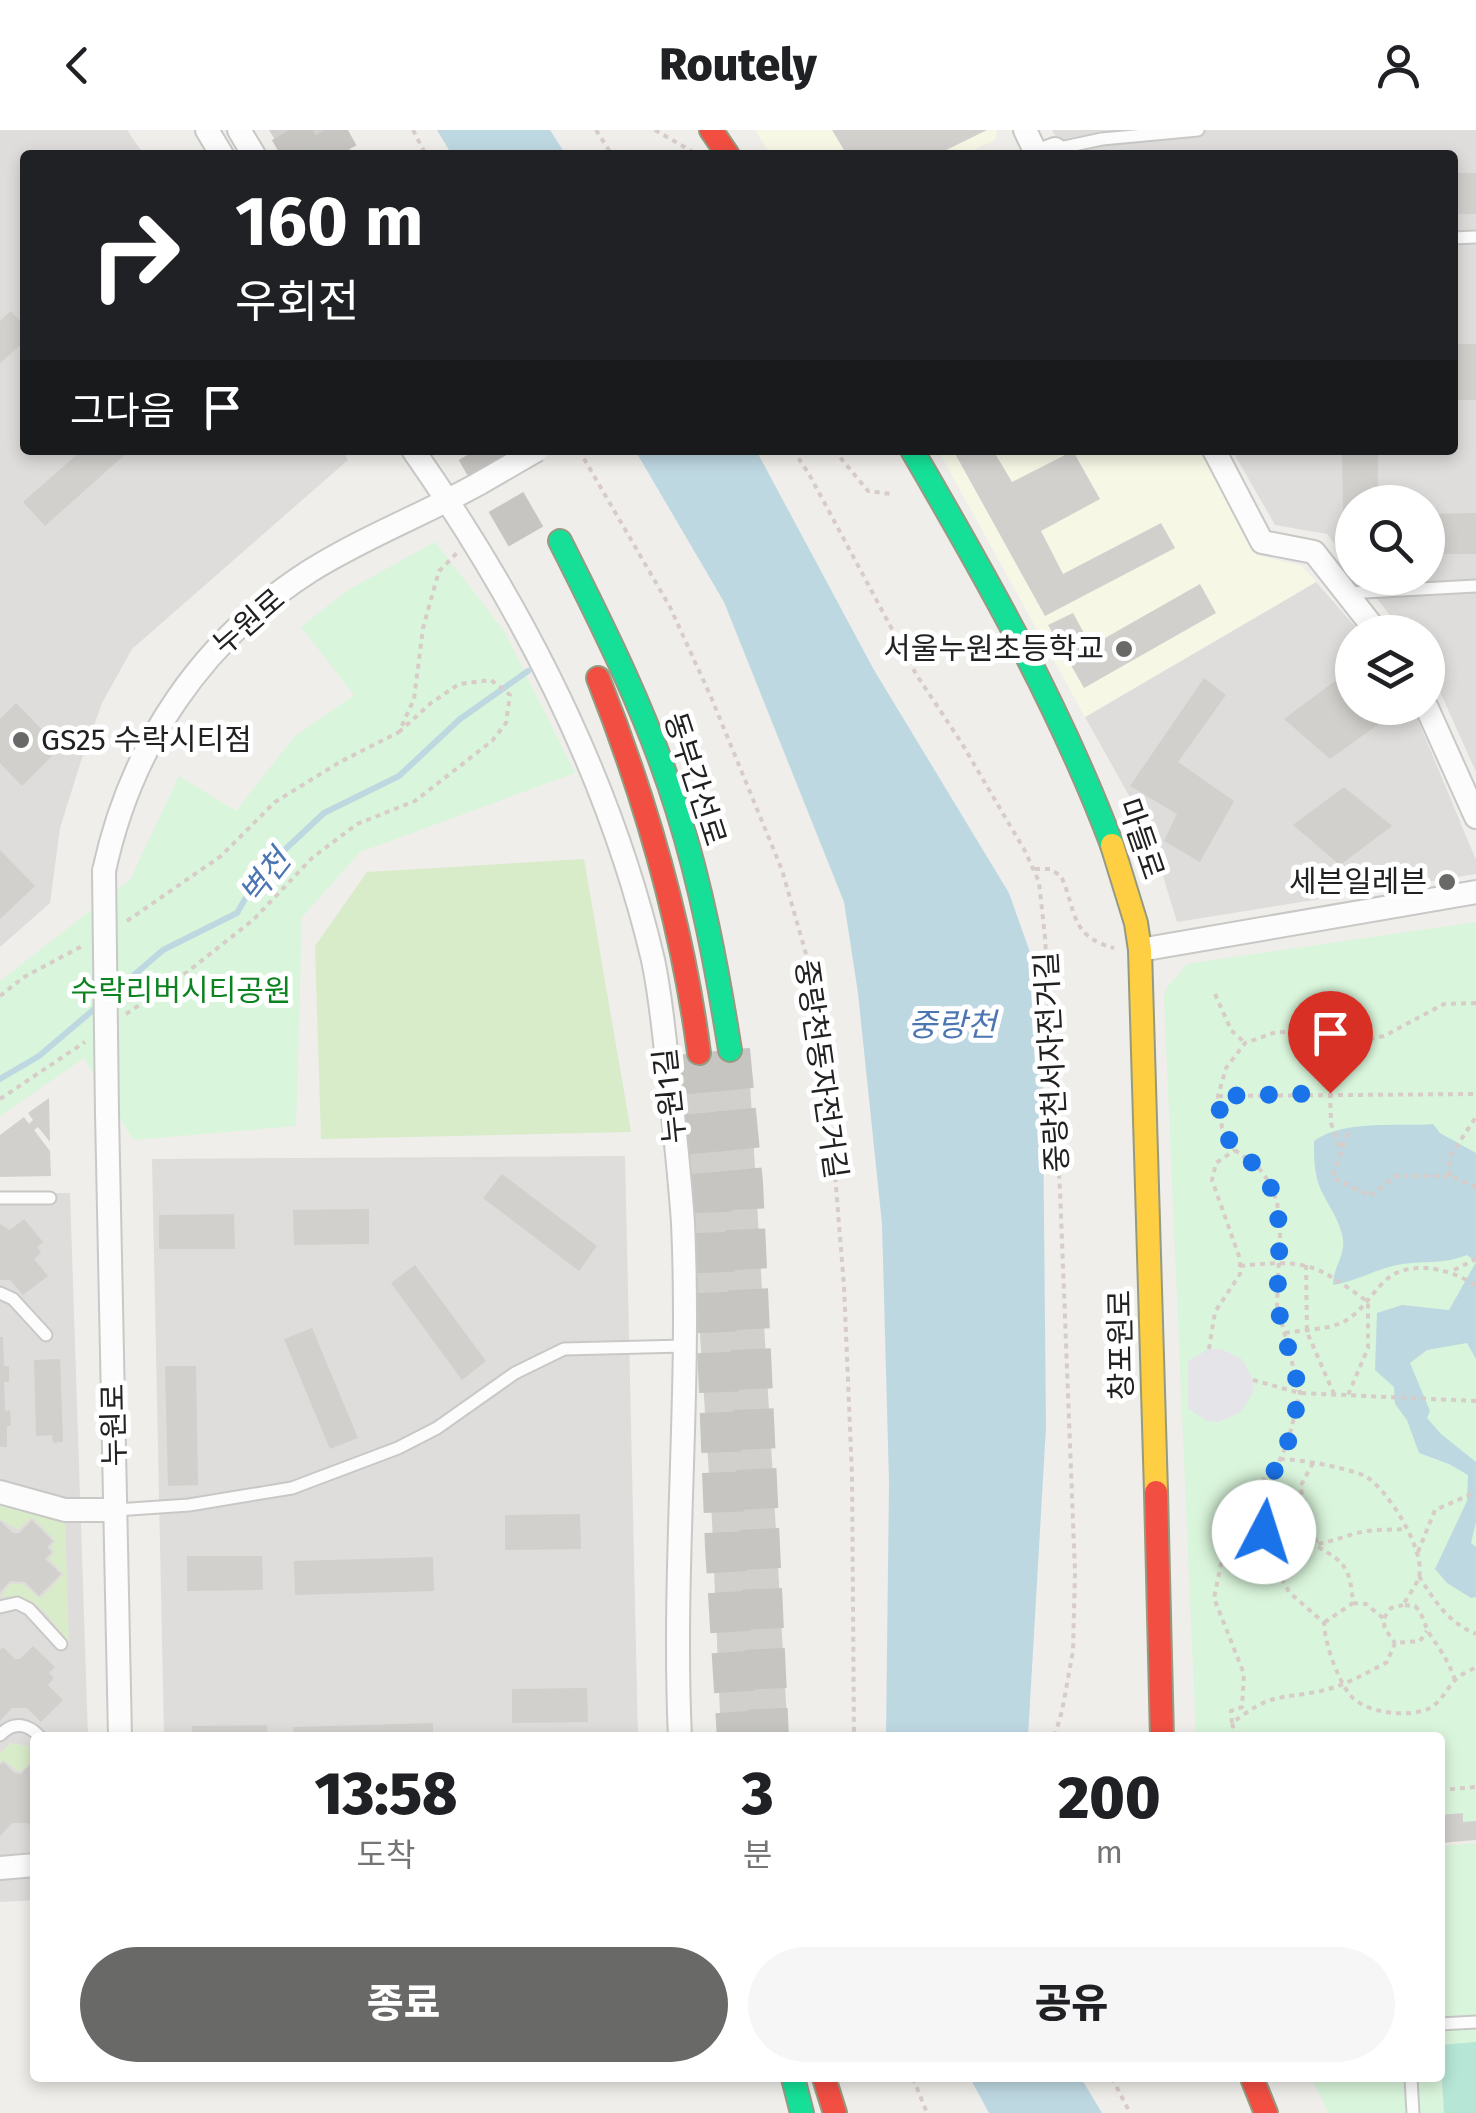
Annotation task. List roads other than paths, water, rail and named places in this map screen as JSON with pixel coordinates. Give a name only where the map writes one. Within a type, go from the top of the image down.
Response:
[{"type":"main road","name":"마들로","points":[[915,455],[980,567],[1089,784],[1132,907],[1140,950]]},
{"type":"main road","name":"동부간선로","points":[[560,542],[614,650],[665,774],[702,905],[730,1050]]},
{"type":"main road","name":"동부간선로","points":[[586,650],[614,719],[662,864],[682,945],[699,1053]]},
{"type":"main road","name":"창포원로","points":[[1140,950],[1162,1732]]},
{"type":"main road","points":[[794,2082],[802,2113]]},
{"type":"main road","points":[[825,2082],[835,2113]]},
{"type":"main road","points":[[1254,2082],[1266,2113]]},
{"type":"street","points":[[1025,130],[1044,150]]},
{"type":"street","name":"누원1길","points":[[416,455],[469,532],[578,738],[632,882],[654,963],[683,1224],[684,1454],[677,1676],[680,1732]]},
{"type":"street","name":"누원로","points":[[120,1732],[104,870],[124,802],[150,741],[189,680],[216,647],[260,607],[312,570],[529,455]]},
{"type":"street","points":[[1217,455],[1262,542],[1314,552],[1335,579]]},
{"type":"street","points":[[1348,595],[1363,615]]},
{"type":"street","points":[[1435,725],[1475,814]]},
{"type":"street","points":[[1140,950],[1476,892]]},
{"type":"street","points":[[0,1492],[65,1510],[116,1510]]},
{"type":"street","points":[[0,1868],[30,1865]]},
{"type":"lane","points":[[1056,150],[1102,135],[1198,130]]},
{"type":"lane","points":[[1445,588],[1476,586]]},
{"type":"lane","points":[[0,1198],[50,1198]]},
{"type":"lane","points":[[0,1293],[13,1299],[46,1334]]},
{"type":"lane","points":[[116,1510],[189,1505],[292,1488],[398,1448],[437,1428],[515,1373],[564,1349],[684,1346]]},
{"type":"lane","points":[[0,1607],[18,1603],[29,1608],[61,1644]]},
{"type":"lane","points":[[0,1735],[14,1725],[24,1725],[33,1732]]},
{"type":"lane","points":[[1445,2024],[1476,2022]]},
{"type":"lane","points":[[1412,2082],[1413,2113]]},
{"type":"water","points":[[437,130],[550,130],[563,150],[449,150]]},
{"type":"water","name":"중랑천","points":[[638,455],[759,455],[874,670],[1009,893],[1032,958],[1042,1004],[1046,1427],[1028,1732],[886,1732],[889,1482],[882,1224],[858,993],[844,902],[724,602]]},
{"type":"water","points":[[1433,1124],[1440,1133],[1476,1153],[1476,1262],[1467,1255],[1403,1264],[1333,1285],[1343,1239],[1318,1183],[1314,1141],[1340,1129]]},
{"type":"water","points":[[1476,1262],[1476,1359],[1467,1343],[1427,1350],[1410,1363],[1430,1411],[1427,1418],[1476,1462],[1476,1522],[1471,1543],[1476,1547],[1476,1597],[1471,1598],[1447,1583],[1435,1569],[1467,1501],[1468,1475],[1419,1453],[1407,1420],[1395,1404],[1394,1387],[1375,1370],[1377,1313],[1402,1305],[1449,1310]]},
{"type":"water","points":[[972,2082],[1083,2082],[1102,2113],[989,2113]]},
{"type":"waterway","name":"벽천","points":[[112,994],[163,950],[237,913],[260,873],[324,813],[399,776],[460,719],[528,671]]},
{"type":"waterway","name":"벽천","points":[[0,1079],[39,1056],[99,1005]]},
{"type":"tunnel","points":[[289,130],[301,150]]},
{"type":"tunnel","points":[[325,130],[336,150]]},
{"type":"tunnel","points":[[479,455],[536,554]]},
{"type":"tunnel","points":[[730,1050],[743,1183],[769,1732]]},
{"type":"tunnel","points":[[699,1053],[711,1189],[737,1732]]},
{"type":"place","name":"서울누원초등학교","points":[[1124,649]]},
{"type":"place","name":"GS25 수락시티점","points":[[21,740]]},
{"type":"place","name":"세븐일레븐","points":[[1447,882]]},
{"type":"park label","name":"수락리버시티공원","points":[[181,991]]}]
